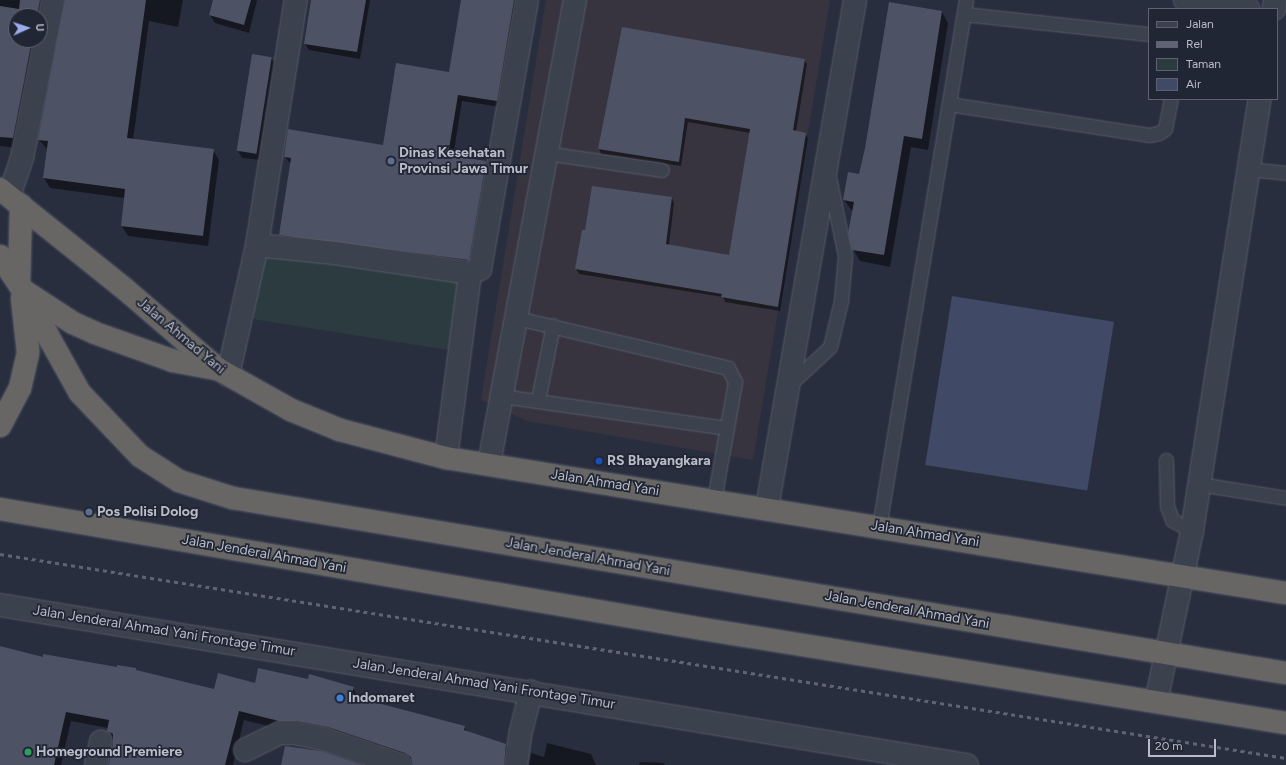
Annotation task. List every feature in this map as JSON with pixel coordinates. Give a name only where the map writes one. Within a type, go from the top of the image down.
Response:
[{"type":"highway","points":[[0,426],[20,388],[28,352],[10,197]]},
{"type":"highway","name":"Jalan Ahmad Yani","points":[[10,197],[126,290],[223,372],[290,410],[340,430],[446,458],[768,508],[1286,593]]},
{"type":"highway","name":"Jalan Jenderal Ahmad Yani","points":[[0,256],[20,287],[80,393],[140,456],[179,481],[233,498],[1167,648],[1286,673]]},
{"type":"highway","points":[[20,287],[73,323],[95,333],[173,361],[223,372]]},
{"type":"highway","name":"Jalan Jenderal Ahmad Yani","points":[[0,509],[703,629],[1286,724]]},
{"type":"street","points":[[10,197],[22,158],[53,0]]},
{"type":"street","points":[[223,372],[257,245],[296,0]]},
{"type":"street","points":[[257,245],[335,253],[470,273],[482,268],[527,0]]},
{"type":"street","points":[[489,464],[518,318],[574,0]]},
{"type":"street","points":[[768,508],[855,0]]},
{"type":"street","points":[[1185,0],[1241,8]]},
{"type":"street","points":[[1156,702],[1192,531],[1260,100]]},
{"type":"street","points":[[446,458],[470,273]]},
{"type":"street","name":"Jalan Jenderal Ahmad Yani Frontage Timur","points":[[0,605],[531,691],[954,764]]},
{"type":"street","points":[[516,765],[520,735],[531,691]]},
{"type":"street","points":[[245,750],[280,733],[294,733],[324,739],[401,765]]},
{"type":"street","points":[[96,765],[101,742]]},
{"type":"lane","points":[[878,527],[966,0]]},
{"type":"lane","points":[[964,14],[1148,34]]},
{"type":"lane","points":[[949,104],[1149,135],[1159,133],[1165,129],[1171,100]]},
{"type":"lane","points":[[546,153],[662,170]]},
{"type":"lane","points":[[790,384],[830,347],[842,301],[845,256],[827,163]]},
{"type":"lane","points":[[1249,169],[1286,173]]},
{"type":"lane","points":[[518,318],[553,325],[728,368],[734,382],[714,500]]},
{"type":"lane","points":[[538,400],[553,325]]},
{"type":"lane","points":[[502,396],[727,428]]},
{"type":"lane","points":[[1166,460],[1167,506],[1172,520],[1192,531]]},
{"type":"lane","points":[[1199,484],[1286,498]]},
{"type":"shaded area","points":[[546,0],[830,0],[753,460],[527,421],[481,400]]},
{"type":"green space","points":[[265,246],[462,277],[450,350],[253,319]]},
{"type":"water","points":[[952,296],[1114,322],[1087,491],[925,465]]},
{"type":"building","points":[[20,0],[40,0],[38,8],[19,8]]},
{"type":"building","points":[[65,0],[146,0],[127,138],[214,149],[203,236],[121,226],[125,189],[43,178],[48,141],[38,140]]},
{"type":"building","points":[[213,0],[251,0],[244,25],[209,15]]},
{"type":"building","points":[[311,0],[366,0],[357,52],[304,44]]},
{"type":"building","points":[[461,0],[514,0],[497,101],[458,95],[448,155],[486,161],[469,260],[279,235],[291,158],[284,157],[288,129],[383,145],[396,63],[449,72]]},
{"type":"building","points":[[889,2],[942,11],[922,139],[904,136],[884,255],[852,250],[848,233],[854,202],[843,200],[848,172],[859,174],[865,148]]},
{"type":"building","points":[[0,6],[13,8],[8,8],[8,48],[30,48],[13,138],[0,137]]},
{"type":"building","points":[[622,27],[805,59],[793,130],[806,133],[778,307],[721,297],[722,294],[575,269],[582,230],[585,230],[592,186],[672,197],[666,244],[729,255],[750,129],[685,118],[679,162],[598,149]]},
{"type":"building","points":[[252,54],[272,57],[256,154],[237,151]]},
{"type":"building","points":[[0,646],[43,657],[43,654],[117,667],[117,665],[136,668],[136,670],[214,689],[218,673],[255,683],[258,668],[308,679],[309,674],[354,687],[351,696],[465,726],[464,730],[506,744],[504,765],[413,765],[411,757],[405,753],[328,727],[296,721],[279,721],[239,711],[225,765],[109,765],[113,744],[113,734],[107,731],[109,720],[66,712],[54,765],[0,765]]},
{"type":"building","points":[[285,746],[321,751],[362,765],[281,765]]},
{"type":"railway","points":[[0,554],[1286,758]]},
{"type":"place","name":"Dinas Kesehatan Provinsi Jawa Timur","points":[[391,161]]},
{"type":"place","name":"RS Bhayangkara","points":[[599,461]]},
{"type":"place","name":"Pos Polisi Dolog","points":[[89,512]]},
{"type":"place","name":"Indomaret","points":[[340,698]]},
{"type":"place","name":"Homeground Premiere","points":[[28,752]]}]
